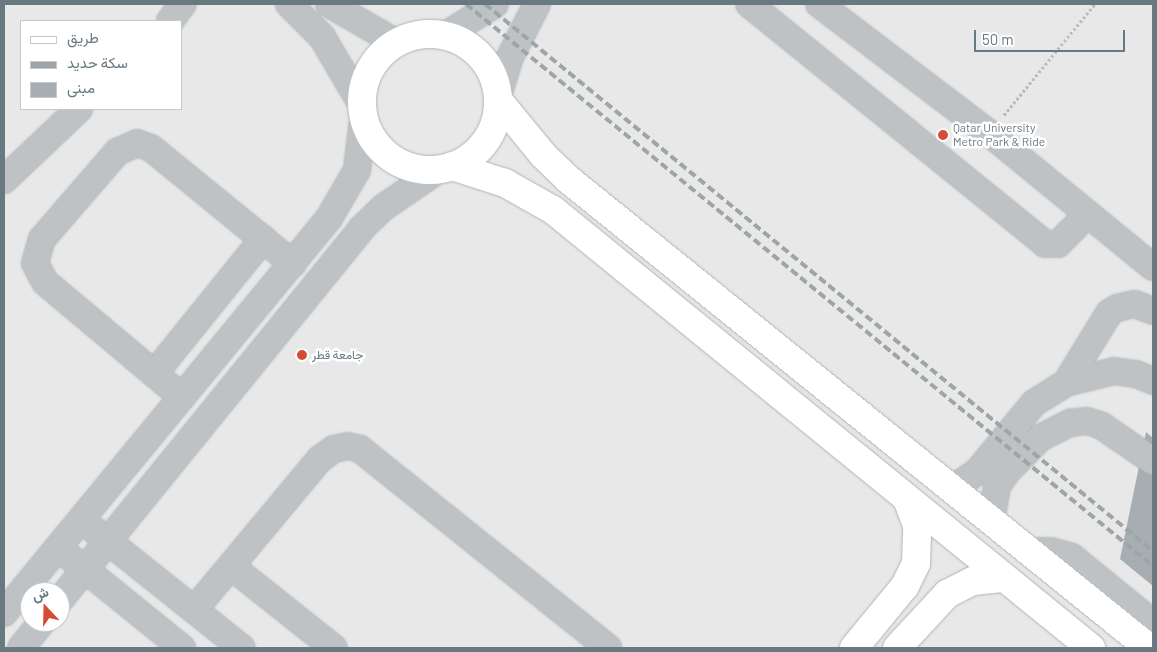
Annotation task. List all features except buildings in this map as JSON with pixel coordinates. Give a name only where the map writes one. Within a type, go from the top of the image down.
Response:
[{"type":"main road","points":[[420,35],[444,36],[476,53],[491,72],[498,98],[497,115],[486,141],[465,160],[445,168],[421,170],[391,158],[378,147],[363,112],[370,69],[397,43],[420,35]]},
{"type":"main road","points":[[498,98],[543,155],[568,180],[1149,648]]},
{"type":"main road","points":[[445,168],[505,183],[553,210],[1002,578],[1091,648]]},
{"type":"main road","points":[[854,648],[905,586],[916,563],[917,525],[908,501]]},
{"type":"main road","points":[[897,648],[947,594],[973,582],[1002,578]]},
{"type":"street","points":[[171,20],[183,4]]},
{"type":"street","points":[[4,613],[296,260],[340,203],[357,170],[363,112],[322,37],[289,4]]},
{"type":"street","points":[[329,4],[397,43]]},
{"type":"street","points":[[444,36],[495,4]]},
{"type":"street","points":[[498,98],[509,59],[537,4]]},
{"type":"street","points":[[749,4],[1045,244],[1058,244],[1076,226]]},
{"type":"street","points":[[819,4],[989,133],[1153,267]]},
{"type":"street","points":[[4,180],[78,110]]},
{"type":"street","points":[[182,397],[45,282],[35,263],[42,239],[117,152],[137,143],[152,148],[263,239],[324,275]]},
{"type":"street","points":[[70,588],[372,217],[445,168]]},
{"type":"street","points":[[154,374],[263,239]]},
{"type":"street","points":[[1066,383],[1109,314],[1117,308],[1135,304],[1153,310]]},
{"type":"street","points":[[948,486],[961,483],[978,471],[1034,403],[1066,383],[1114,371],[1136,374],[1153,381]]},
{"type":"street","points":[[991,521],[997,486],[1006,473],[1040,438],[1070,423],[1087,421],[1102,426],[1153,461]]},
{"type":"street","points":[[194,610],[232,567],[320,459],[334,449],[348,446],[360,449],[608,648]]},
{"type":"street","points":[[80,519],[242,648]]},
{"type":"street","points":[[57,547],[182,648]]},
{"type":"street","points":[[1028,551],[1051,551],[1072,558],[1153,623]]},
{"type":"street","points":[[232,567],[334,648]]},
{"type":"street","points":[[21,648],[34,632]]},
{"type":"path","points":[[989,133],[1095,4]]},
{"type":"shaded area","points":[[4,4],[1153,4],[1153,648],[4,648]]},
{"type":"railway","points":[[466,4],[1153,566]]},
{"type":"railway","points":[[485,4],[1153,551]]},
{"type":"place","name":"Qatar University Metro Park & Ride","points":[[943,135]]},
{"type":"place","name":"جامعة قطر","points":[[302,355]]}]
